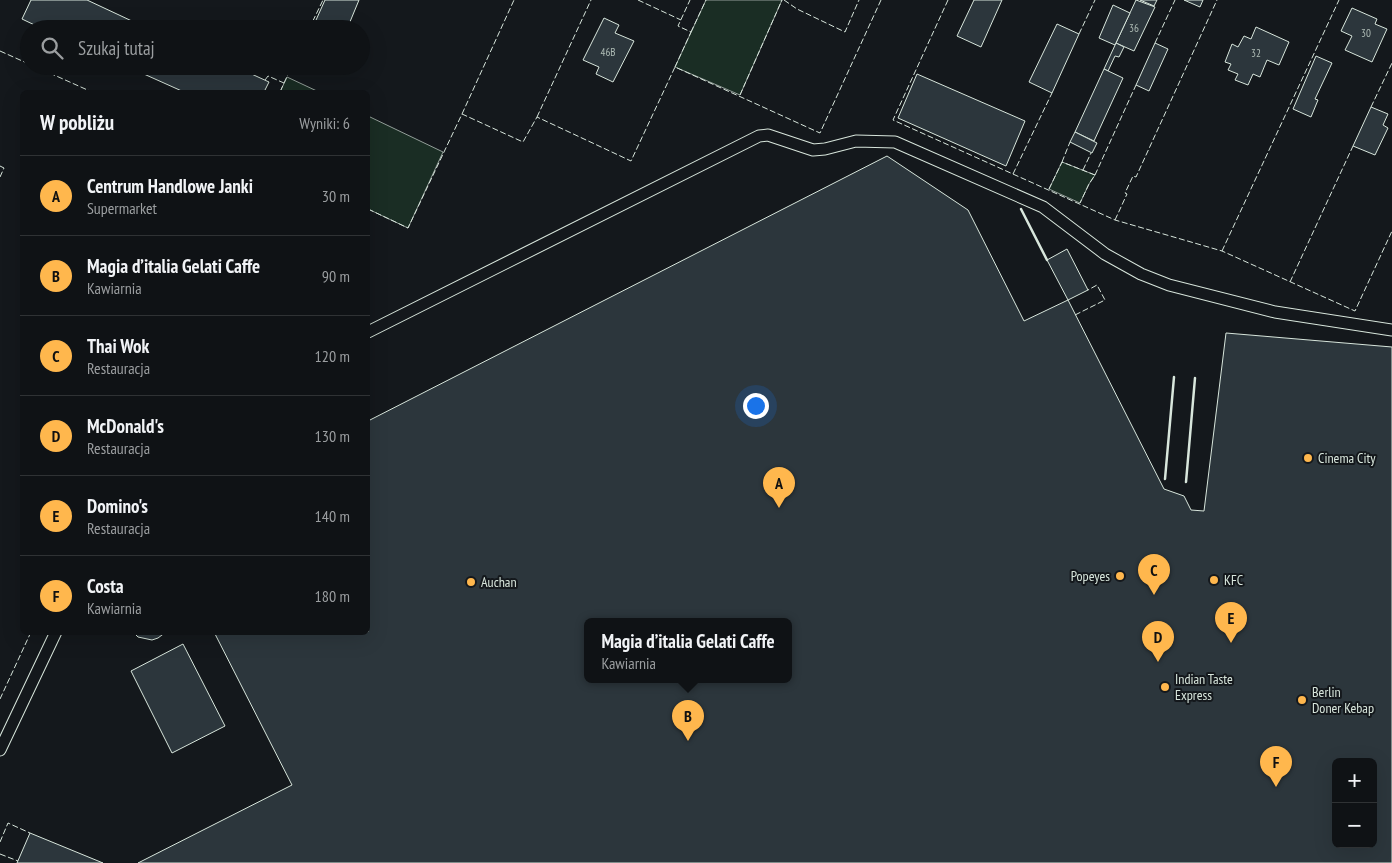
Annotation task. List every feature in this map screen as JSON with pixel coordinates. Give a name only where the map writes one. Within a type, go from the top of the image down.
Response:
[{"type":"lane","points":[[370,331],[759,136],[768,135],[813,150],[856,141],[895,142],[1043,207],[1105,254],[1141,274],[1169,285],[1275,312],[1392,330]]},
{"type":"lane","points":[[0,750],[55,635]]},
{"type":"green space","points":[[706,0],[782,0],[740,95],[675,67]]},
{"type":"green space","points":[[287,77],[315,90],[281,90]]},
{"type":"green space","points":[[370,117],[443,152],[408,228],[370,210]]},
{"type":"green space","points":[[1062,162],[1095,175],[1080,203],[1049,189]]},
{"type":"building","points":[[31,0],[87,0],[130,20],[24,20],[22,19]]},
{"type":"building","points":[[325,0],[359,0],[351,20],[316,20]]},
{"type":"building","points":[[974,0],[1002,0],[981,47],[957,36]]},
{"type":"building","points":[[1136,0],[1155,7],[1134,51],[1116,43]]},
{"type":"building","points":[[1140,0],[1157,0],[1154,6]]},
{"type":"building","points":[[1184,0],[1203,0],[1200,7]]},
{"type":"building","points":[[1113,5],[1130,13],[1115,45],[1099,38]]},
{"type":"building","points":[[1352,8],[1377,19],[1375,24],[1387,29],[1372,62],[1345,50],[1352,36],[1341,31]]},
{"type":"building","points":[[604,18],[619,25],[615,33],[634,41],[613,82],[596,74],[599,67],[583,60]]},
{"type":"building","points":[[1057,24],[1079,34],[1052,93],[1029,82]]},
{"type":"building","points":[[1256,27],[1289,42],[1279,65],[1267,60],[1260,77],[1253,74],[1248,85],[1235,80],[1238,74],[1228,70],[1231,64],[1225,62],[1232,44],[1238,47],[1244,36],[1251,39]]},
{"type":"building","points":[[1116,43],[1124,47],[1119,57],[1115,56],[1108,71],[1104,69]]},
{"type":"building","points":[[1155,43],[1168,49],[1149,91],[1136,85]]},
{"type":"building","points":[[1316,56],[1332,63],[1315,99],[1318,100],[1311,117],[1293,109]]},
{"type":"building","points":[[1104,69],[1123,78],[1094,141],[1075,132]]},
{"type":"building","points":[[917,74],[1025,121],[1006,166],[898,118]]},
{"type":"building","points":[[146,75],[254,75],[269,82],[265,90],[180,90]]},
{"type":"building","points":[[1371,107],[1388,114],[1383,125],[1388,128],[1375,155],[1353,146]]},
{"type":"building","points":[[1075,132],[1097,143],[1092,153],[1070,142]]},
{"type":"building","points":[[887,156],[968,210],[1024,321],[1068,300],[1164,489],[1184,496],[1191,510],[1204,511],[1226,333],[1392,347],[1392,863],[138,863],[292,785],[216,635],[370,635],[370,420]]},
{"type":"building","points":[[1067,249],[1088,290],[1068,300],[1047,260]]},
{"type":"building","points":[[136,635],[162,635],[152,640]]},
{"type":"building","points":[[183,644],[225,726],[172,753],[131,671]]},
{"type":"building","points":[[30,833],[103,863],[17,863]]},
{"type":"fence","points":[[313,20],[323,0]]},
{"type":"fence","points":[[462,114],[514,0]]},
{"type":"fence","points":[[537,117],[591,0]]},
{"type":"fence","points":[[638,0],[681,20]]},
{"type":"fence","points":[[675,67],[691,32],[678,26],[690,0]]},
{"type":"fence","points":[[691,32],[706,0]]},
{"type":"fence","points":[[740,95],[782,0]]},
{"type":"fence","points":[[784,0],[797,9],[845,32],[859,0]]},
{"type":"fence","points":[[370,210],[408,228],[462,114],[523,142],[537,117],[631,161],[675,67],[820,133],[881,0]]},
{"type":"fence","points":[[948,0],[893,120],[1115,220],[1222,251],[1355,311],[1392,231]]},
{"type":"fence","points":[[1079,34],[1095,0]]},
{"type":"fence","points":[[1155,43],[1175,0]]},
{"type":"fence","points":[[1115,220],[1127,194],[1125,193],[1133,176],[1136,177],[1217,0]]},
{"type":"fence","points":[[1222,251],[1339,0]]},
{"type":"fence","points":[[0,51],[20,60]]},
{"type":"fence","points":[[1371,107],[1392,63]]},
{"type":"fence","points":[[54,75],[88,90]]},
{"type":"fence","points":[[284,83],[288,75]]},
{"type":"fence","points":[[265,80],[268,76],[284,83],[281,90]]},
{"type":"fence","points":[[1095,175],[1136,85]]},
{"type":"fence","points":[[1013,174],[1052,93]]},
{"type":"fence","points":[[1062,162],[1070,142]]},
{"type":"fence","points":[[1290,282],[1353,146]]},
{"type":"fence","points":[[1083,170],[1091,153]]},
{"type":"fence","points":[[1049,189],[1062,162],[1095,175],[1080,203]]},
{"type":"fence","points":[[0,166],[4,168],[0,177]]},
{"type":"fence","points":[[1075,315],[1105,300],[1097,285],[1088,290]]},
{"type":"fence","points":[[0,699],[30,635]]},
{"type":"fence","points":[[0,842],[8,823],[30,833]]},
{"type":"fence","points":[[0,854],[18,861]]},
{"type":"wall","points":[[1021,209],[1047,260]]},
{"type":"wall","points":[[1165,479],[1174,377]]},
{"type":"wall","points":[[1186,482],[1195,378]]},
{"type":"place","name":"Cinema City","points":[[1308,458]]},
{"type":"place","name":"Centrum Handlowe Janki","points":[[779,508]]},
{"type":"place","name":"Popeyes","points":[[1120,576]]},
{"type":"place","name":"KFC","points":[[1214,580]]},
{"type":"place","name":"Auchan","points":[[471,582]]},
{"type":"place","name":"Thai Wok","points":[[1154,595]]},
{"type":"place","name":"Domino's","points":[[1231,643]]},
{"type":"place","name":"McDonald's","points":[[1158,662]]},
{"type":"place","name":"Indian Taste Express","points":[[1165,687]]},
{"type":"place","name":"Berlin Doner Kebap","points":[[1302,700]]},
{"type":"place","name":"Magia d’italia Gelati Caffe","points":[[688,741]]},
{"type":"place","name":"Costa","points":[[1276,787]]}]
